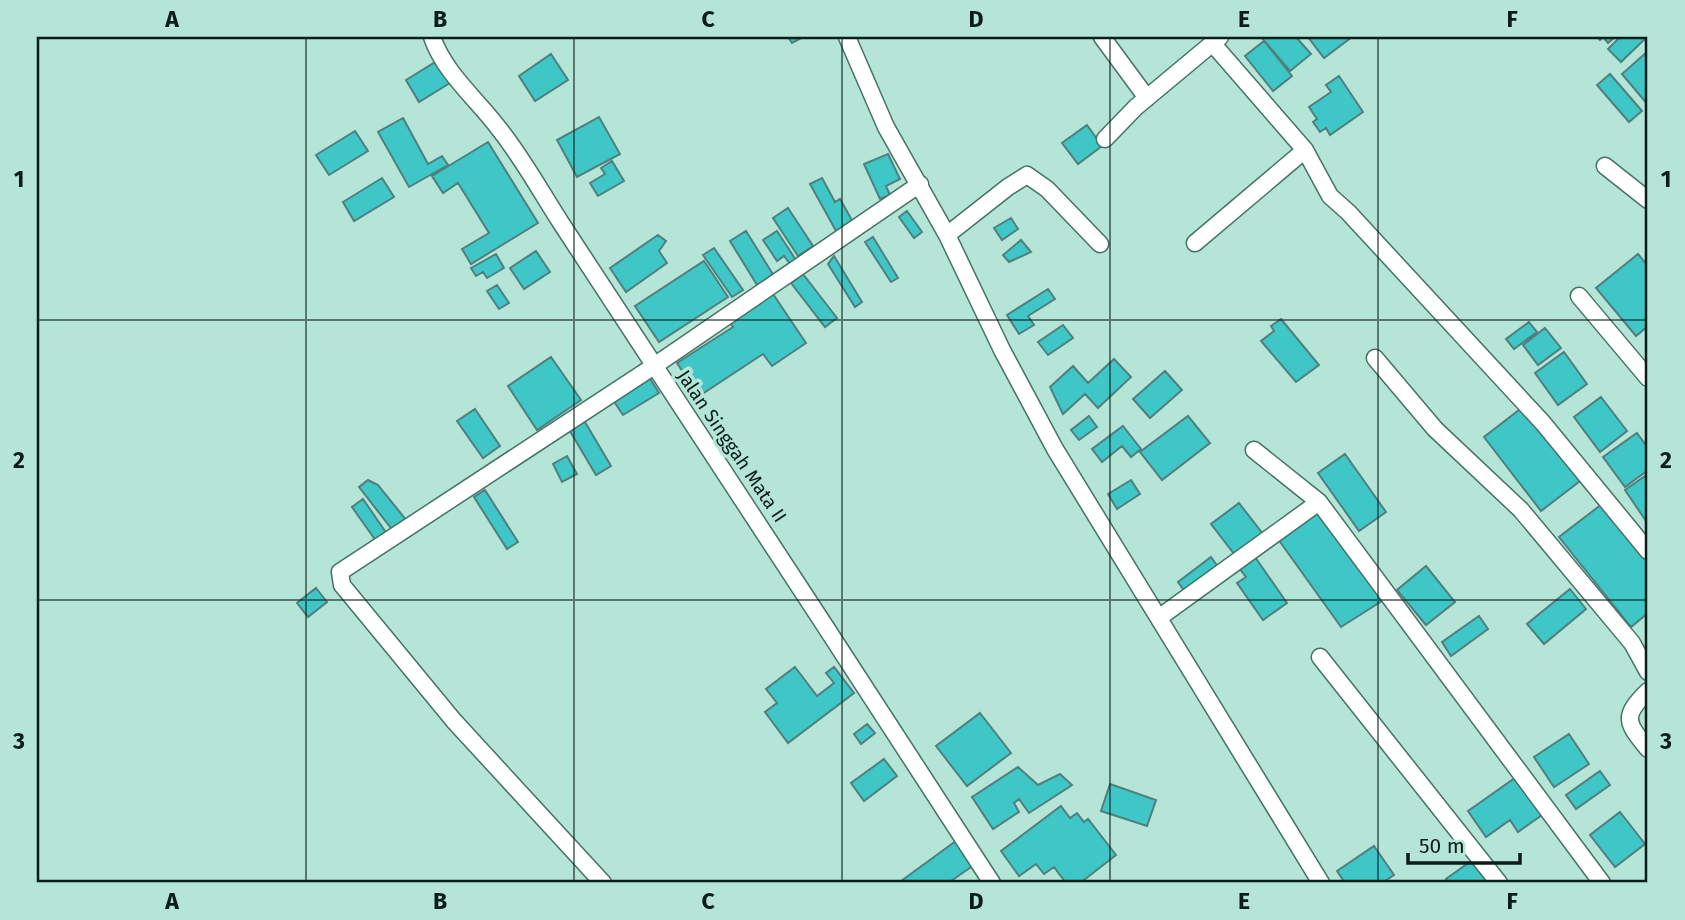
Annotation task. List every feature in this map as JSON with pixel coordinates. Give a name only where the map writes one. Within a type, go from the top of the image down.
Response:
[{"type":"street","name":"Jalan Singgah Mata II","points":[[432,37],[439,57],[501,130],[653,366],[780,555],[907,756],[945,807],[992,883]]},
{"type":"street","points":[[847,37],[912,188],[947,235],[1002,350],[1055,449],[1321,883]]},
{"type":"street","points":[[1102,37],[1147,98]]},
{"type":"street","points":[[1105,139],[1147,98],[1217,40],[1305,150],[1330,196],[1348,212],[1543,423],[1648,551]]},
{"type":"street","points":[[1195,243],[1305,150]]},
{"type":"street","points":[[1605,166],[1648,200]]},
{"type":"street","points":[[947,235],[1008,187],[1027,176],[1047,189],[1100,244]]},
{"type":"street","points":[[603,883],[454,722],[342,585],[340,572],[653,366],[912,188]]},
{"type":"street","points":[[1579,296],[1648,378]]},
{"type":"street","points":[[1375,358],[1435,429],[1521,510],[1632,643],[1648,672]]},
{"type":"street","points":[[1254,450],[1319,502],[1602,883]]},
{"type":"street","points":[[1160,617],[1319,502]]},
{"type":"street","points":[[1320,657],[1499,883]]},
{"type":"street","points":[[1648,691],[1628,717],[1628,724],[1648,749]]},
{"type":"building","points":[[788,37],[803,37],[792,43]]},
{"type":"building","points":[[1261,37],[1296,37],[1311,54],[1290,71]]},
{"type":"building","points":[[1308,37],[1352,37],[1324,58]]},
{"type":"building","points":[[1603,37],[1615,37],[1608,43]]},
{"type":"building","points":[[1620,37],[1647,37],[1621,62],[1608,49]]},
{"type":"building","points":[[1264,41],[1292,76],[1273,91],[1245,56]]},
{"type":"building","points":[[1648,51],[1648,105],[1622,74]]},
{"type":"building","points":[[551,54],[568,80],[535,101],[519,76]]},
{"type":"building","points":[[437,61],[450,83],[419,102],[406,80]]},
{"type":"building","points":[[1610,74],[1642,111],[1629,122],[1597,85]]},
{"type":"building","points":[[1339,76],[1363,112],[1330,135],[1326,128],[1320,132],[1313,122],[1317,119],[1309,107],[1331,92],[1326,85]]},
{"type":"building","points":[[599,117],[620,154],[577,177],[557,140]]},
{"type":"building","points":[[403,118],[428,164],[442,156],[448,165],[409,187],[378,132]]},
{"type":"building","points":[[1087,125],[1102,146],[1078,164],[1062,143]]},
{"type":"building","points":[[355,131],[368,151],[329,175],[316,155]]},
{"type":"building","points":[[488,142],[538,223],[471,264],[462,249],[489,233],[458,183],[443,193],[432,176]]},
{"type":"building","points":[[888,154],[900,179],[886,186],[890,195],[880,199],[864,164]]},
{"type":"building","points":[[612,161],[624,181],[598,196],[590,183],[605,174],[601,168]]},
{"type":"building","points":[[382,178],[394,197],[354,221],[343,202]]},
{"type":"building","points":[[822,178],[835,202],[840,199],[853,222],[836,231],[810,184]]},
{"type":"building","points":[[788,208],[813,246],[798,256],[773,218]]},
{"type":"building","points":[[907,211],[922,232],[914,238],[899,217]]},
{"type":"building","points":[[1011,218],[1018,229],[1002,240],[994,228]]},
{"type":"building","points":[[746,231],[774,276],[757,285],[730,241]]},
{"type":"building","points":[[777,231],[796,260],[790,264],[784,256],[777,261],[763,240]]},
{"type":"building","points":[[658,235],[666,241],[659,251],[667,263],[626,292],[610,268]]},
{"type":"building","points":[[873,237],[898,278],[891,282],[865,242]]},
{"type":"building","points":[[1021,240],[1031,252],[1009,262],[1003,255]]},
{"type":"building","points":[[714,248],[743,290],[732,297],[703,255]]},
{"type":"building","points":[[536,251],[550,272],[524,289],[510,268]]},
{"type":"building","points":[[496,254],[504,268],[487,278],[483,272],[476,276],[471,268]]},
{"type":"building","points":[[1638,254],[1648,266],[1648,326],[1636,336],[1596,288]]},
{"type":"building","points":[[834,256],[862,302],[855,307],[828,264]]},
{"type":"building","points":[[704,261],[728,297],[659,342],[635,306]]},
{"type":"building","points":[[803,274],[837,318],[825,327],[791,283]]},
{"type":"building","points":[[497,285],[509,303],[499,309],[487,291]]},
{"type":"building","points":[[1048,289],[1055,299],[1028,316],[1034,325],[1019,334],[1007,315]]},
{"type":"building","points":[[771,291],[806,343],[772,366],[763,354],[699,396],[677,363],[733,327],[728,319]]},
{"type":"building","points":[[1281,319],[1319,365],[1296,382],[1261,341],[1274,331],[1271,326]]},
{"type":"building","points":[[1529,322],[1537,332],[1514,349],[1506,339]]},
{"type":"building","points":[[1063,325],[1073,338],[1048,355],[1038,342]]},
{"type":"building","points":[[1545,328],[1561,348],[1538,365],[1523,345]]},
{"type":"building","points":[[1564,352],[1587,384],[1558,405],[1535,373]]},
{"type":"building","points":[[551,357],[581,400],[537,430],[508,386]]},
{"type":"building","points":[[1114,359],[1131,377],[1098,408],[1085,394],[1063,414],[1050,387],[1073,366],[1088,383]]},
{"type":"building","points":[[1165,371],[1182,390],[1150,418],[1133,399]]},
{"type":"building","points":[[647,374],[659,393],[623,415],[611,397]]},
{"type":"building","points":[[1601,397],[1627,431],[1600,452],[1574,417]]},
{"type":"building","points":[[1523,407],[1580,481],[1541,511],[1484,437]]},
{"type":"building","points":[[475,409],[500,446],[483,458],[457,421]]},
{"type":"building","points":[[1089,416],[1097,427],[1079,440],[1071,430]]},
{"type":"building","points":[[1188,416],[1210,443],[1162,480],[1140,452]]},
{"type":"building","points":[[582,417],[611,466],[596,475],[567,426]]},
{"type":"building","points":[[1123,426],[1141,449],[1131,457],[1122,446],[1102,462],[1092,449]]},
{"type":"building","points":[[1637,433],[1648,448],[1648,470],[1625,487],[1603,457]]},
{"type":"building","points":[[1345,454],[1386,512],[1359,531],[1318,473]]},
{"type":"building","points":[[567,456],[577,474],[562,482],[553,464]]},
{"type":"building","points":[[1648,474],[1648,524],[1625,490]]},
{"type":"building","points":[[368,480],[378,485],[407,521],[394,532],[359,487]]},
{"type":"building","points":[[1131,480],[1140,494],[1117,509],[1108,494]]},
{"type":"building","points":[[485,490],[518,542],[507,549],[474,497]]},
{"type":"building","points":[[363,499],[387,534],[376,541],[352,507]]},
{"type":"building","points":[[1239,503],[1263,534],[1235,555],[1211,524]]},
{"type":"building","points":[[1602,504],[1648,562],[1648,613],[1631,627],[1559,537]]},
{"type":"building","points":[[1316,512],[1385,599],[1341,627],[1278,539]]},
{"type":"building","points":[[1211,557],[1221,571],[1188,596],[1178,582]]},
{"type":"building","points":[[1255,557],[1287,603],[1263,620],[1237,583],[1246,577],[1239,568]]},
{"type":"building","points":[[1426,566],[1455,602],[1426,625],[1397,590]]},
{"type":"building","points":[[316,588],[327,602],[308,617],[297,603]]},
{"type":"building","points":[[1570,589],[1586,609],[1544,644],[1527,624]]},
{"type":"building","points":[[1479,616],[1488,629],[1451,656],[1442,642]]},
{"type":"building","points":[[795,667],[817,696],[834,683],[826,673],[834,667],[854,693],[788,743],[765,712],[777,703],[766,689]]},
{"type":"building","points":[[980,713],[1011,753],[967,786],[936,746]]},
{"type":"building","points":[[867,724],[875,733],[861,744],[854,734]]},
{"type":"building","points":[[1569,734],[1589,764],[1554,787],[1534,757]]},
{"type":"building","points":[[884,759],[897,776],[864,801],[851,783]]},
{"type":"building","points":[[1018,767],[1038,785],[1060,774],[1072,785],[1029,813],[1019,799],[1014,803],[1019,812],[993,829],[972,797]]},
{"type":"building","points":[[1600,771],[1610,785],[1576,809],[1566,795]]},
{"type":"building","points":[[1515,778],[1542,815],[1518,832],[1510,820],[1486,837],[1468,811]]},
{"type":"building","points":[[1110,784],[1156,800],[1147,826],[1101,811]]},
{"type":"building","points":[[1061,806],[1070,818],[1077,813],[1084,822],[1088,819],[1116,855],[1080,883],[1066,883],[1054,867],[1044,874],[1036,864],[1019,876],[1001,851]]},
{"type":"building","points":[[1620,812],[1645,844],[1615,867],[1590,835]]},
{"type":"building","points":[[956,841],[974,865],[948,883],[901,881]]},
{"type":"building","points":[[1374,846],[1394,875],[1382,883],[1345,883],[1337,871]]},
{"type":"building","points":[[1474,859],[1491,883],[1449,883],[1446,879]]}]
